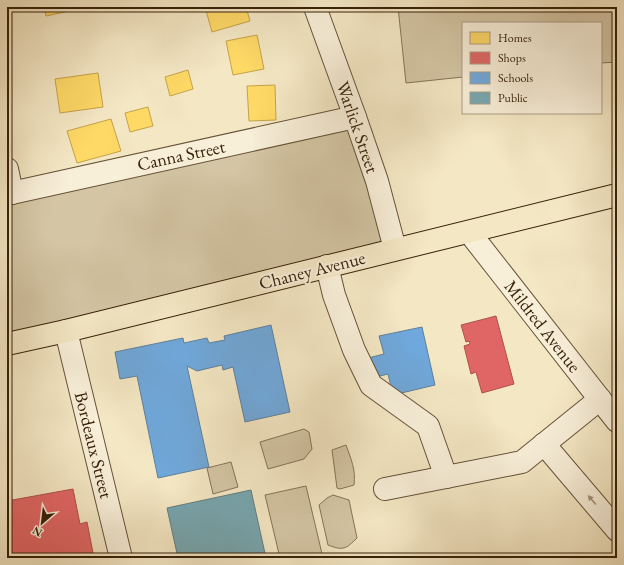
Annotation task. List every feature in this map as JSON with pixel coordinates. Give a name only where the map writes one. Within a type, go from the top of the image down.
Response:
[{"type":"main road","name":"Chaney Avenue","points":[[7,344],[66,331],[617,195]]},
{"type":"street","name":"Warlick Street","points":[[315,7],[356,117],[377,181],[395,250]]},
{"type":"street","name":"Canna Street","points":[[9,193],[356,117]]},
{"type":"street","points":[[7,170],[9,193]]},
{"type":"street","name":"Mildred Avenue","points":[[468,232],[617,421]]},
{"type":"street","points":[[327,266],[334,295],[354,350],[371,385],[428,426],[446,477]]},
{"type":"street","name":"Bordeaux Street","points":[[66,331],[121,558]]},
{"type":"street","points":[[386,489],[522,462],[600,399]]},
{"type":"street","points":[[544,444],[617,530]]},
{"type":"shaded area","points":[[398,7],[617,7],[617,62],[602,63],[602,22],[462,22],[462,77],[406,83]]},
{"type":"shaded area","points":[[355,117],[395,249],[7,344],[7,194]]},
{"type":"shaded area","points":[[304,429],[309,432],[312,449],[304,459],[268,469],[260,442]]},
{"type":"shaded area","points":[[346,445],[354,469],[354,485],[340,489],[337,488],[332,450]]},
{"type":"shaded area","points":[[231,462],[238,487],[213,494],[207,468]]},
{"type":"shaded area","points":[[306,486],[323,558],[280,558],[265,495]]},
{"type":"shaded area","points":[[333,495],[349,500],[357,538],[350,545],[344,548],[337,548],[328,545],[319,505]]},
{"type":"building: Homes","points":[[44,7],[88,7],[46,16]]},
{"type":"building: Homes","points":[[205,7],[246,7],[250,21],[212,32]]},
{"type":"building: Homes","points":[[257,35],[264,69],[233,75],[226,41]]},
{"type":"building: Homes","points":[[188,70],[193,89],[170,96],[165,77]]},
{"type":"building: Homes","points":[[98,73],[103,107],[60,113],[55,79]]},
{"type":"building: Homes","points":[[275,85],[276,120],[249,121],[247,86]]},
{"type":"building: Homes","points":[[148,107],[153,126],[130,132],[125,113]]},
{"type":"building: Homes","points":[[111,119],[121,151],[77,163],[67,131]]},
{"type":"building: Shops","points":[[496,316],[514,384],[482,393],[476,372],[471,374],[464,346],[470,344],[469,341],[466,342],[461,325]]},
{"type":"building: Shops","points":[[73,489],[80,524],[87,522],[94,558],[7,558],[7,533],[9,533],[7,521],[7,501]]},
{"type":"building: Schools","points":[[271,325],[290,412],[245,422],[233,367],[223,370],[222,365],[197,371],[187,366],[209,467],[158,478],[137,376],[120,379],[115,352],[183,338],[184,343],[207,338],[209,343],[225,340],[224,336]]},
{"type":"building: Schools","points":[[422,327],[435,385],[393,395],[388,374],[372,378],[368,358],[384,354],[379,336]]},
{"type":"building: Public","points":[[251,490],[266,558],[178,558],[167,508]]}]
